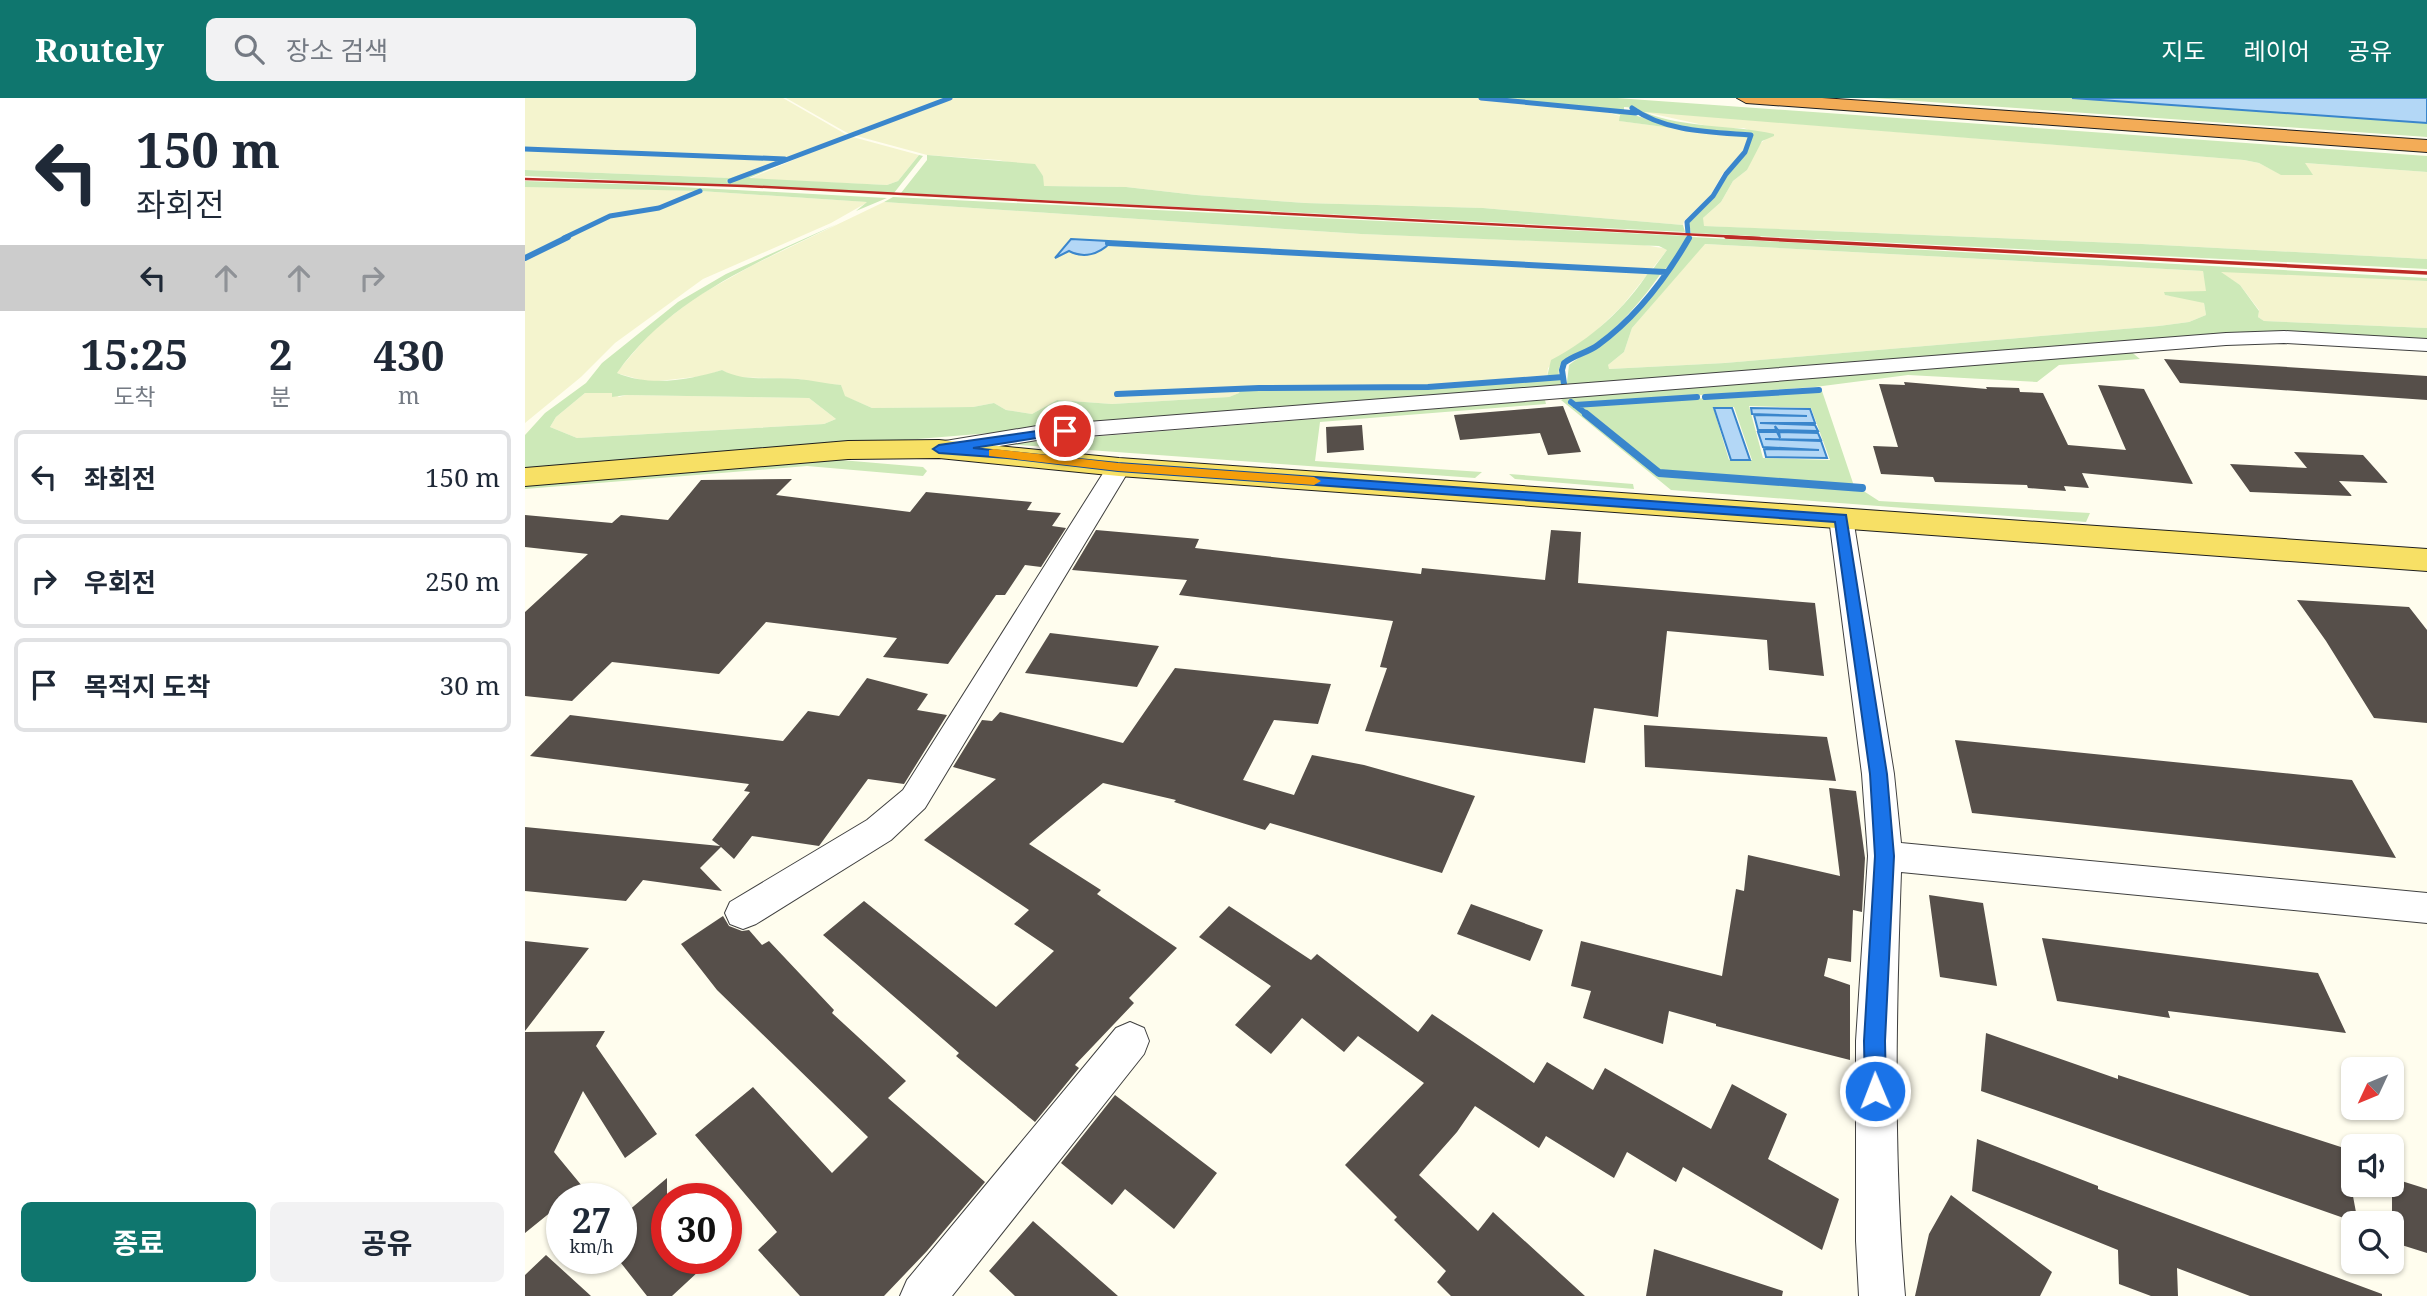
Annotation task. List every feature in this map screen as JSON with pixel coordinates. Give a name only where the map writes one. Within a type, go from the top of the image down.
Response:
[{"type":"highway","points":[[1746,98],[2427,146]]},
{"type":"main road","points":[[525,477],[848,450],[939,449],[1118,467],[2427,560]]},
{"type":"street","points":[[939,449],[1037,433],[2227,339],[2284,337],[2427,345]]},
{"type":"street","points":[[743,913],[879,830],[914,799],[1118,467]]},
{"type":"street","points":[[1841,518],[1878,774],[1885,856],[1875,1041],[1878,1241],[1882,1296]]},
{"type":"street","points":[[1885,856],[2427,908]]},
{"type":"street","points":[[923,1296],[1130,1041]]},
{"type":"green space","points":[[525,98],[783,98],[847,135],[784,159],[525,149]]},
{"type":"green space","points":[[786,98],[947,98],[849,134]]},
{"type":"green space","points":[[952,98],[1480,98],[1595,109],[1620,116],[1620,121],[1748,138],[1743,152],[1723,173],[1710,196],[1683,225],[1483,208],[1305,203],[1126,187],[1043,186],[1043,176],[1036,168],[998,160],[927,155],[853,135]]},
{"type":"green space","points":[[1484,98],[1617,98],[2427,156],[2427,172],[2305,163],[2313,175],[2281,175],[2259,163],[2244,160],[1644,112],[1692,124],[1774,134],[1762,141],[1747,170],[1733,181],[1721,202],[1703,218],[1704,226],[2427,259],[2427,269],[1691,233],[1689,223],[1715,197],[1728,174],[1746,152],[1752,135],[1711,131],[1748,135],[1748,138],[1619,121],[1620,115],[1595,109],[1647,119],[1637,108],[1624,107],[1624,111],[1613,109],[1561,107]]},
{"type":"green space","points":[[1874,98],[2072,98],[2427,123],[2427,137]]},
{"type":"green space","points":[[1640,111],[2244,160],[2259,163],[2282,175],[2312,174],[2304,163],[2427,172],[2427,259],[1703,226],[1703,218],[1721,202],[1733,181],[1747,170],[1757,146],[1767,138],[1744,128],[1717,128]]},
{"type":"green space","points":[[849,136],[919,155],[898,181],[887,185],[749,179]]},
{"type":"green space","points":[[525,150],[782,160],[730,178],[525,170]]},
{"type":"green space","points":[[809,152],[749,178],[887,185],[898,181],[919,155],[923,156],[894,193],[525,176],[525,170],[730,178],[782,160],[726,181],[729,182]]},
{"type":"green space","points":[[927,155],[1035,164],[1043,176],[1044,186],[1126,187],[1305,203],[1483,208],[1683,225],[1685,232],[901,193],[927,160]]},
{"type":"green space","points":[[525,181],[887,198],[856,211],[867,202],[700,191],[525,187]]},
{"type":"green space","points":[[525,187],[697,191],[655,208],[605,217],[525,257]]},
{"type":"green space","points":[[700,191],[868,202],[831,223],[703,279],[615,343],[581,377],[525,423],[525,259],[608,217],[655,210]]},
{"type":"green space","points":[[893,197],[1686,236],[1686,240],[1674,261],[1663,271],[1653,269],[1667,250],[1659,246],[1361,234],[884,202]]},
{"type":"green space","points":[[884,202],[1361,234],[1644,245],[1668,249],[1622,306],[1595,332],[1548,368],[1547,377],[1428,386],[1259,388],[1117,393],[1240,390],[1229,397],[1112,404],[1057,400],[1032,414],[1006,410],[994,403],[973,407],[872,408],[844,396],[841,385],[800,379],[734,377],[722,370],[704,376],[649,382],[616,373],[652,331],[696,297],[753,265]]},
{"type":"green space","points":[[837,224],[746,269],[689,303],[638,347],[617,373],[656,381],[696,377],[722,370],[750,378],[798,379],[841,385],[845,396],[872,408],[973,407],[994,403],[1006,410],[1032,414],[1057,400],[1112,404],[1229,397],[1240,390],[1429,387],[1561,377],[1562,383],[1567,382],[1569,365],[1605,341],[1642,306],[1665,279],[1692,237],[2427,278],[2427,281],[2221,272],[2240,285],[2259,311],[2258,317],[2264,321],[2427,328],[2427,338],[2239,334],[2143,339],[525,471],[525,435],[545,413],[586,383],[602,363],[678,302],[726,274]],"holes":[[[1705,244],[2203,271],[2206,291],[2164,292],[2165,295],[2204,303],[2206,315],[2189,322],[2159,326],[1725,363],[1609,369],[1608,365],[1624,352],[1632,328]],[[585,393],[612,393],[612,397],[809,398],[836,419],[824,424],[577,438],[550,427],[556,417]]]},
{"type":"green space","points":[[1704,244],[2203,271],[2207,291],[2165,295],[2198,300],[2204,303],[2206,315],[2189,322],[2159,326],[1725,363],[1608,369],[1608,365],[1624,352],[1632,328]]},
{"type":"green space","points":[[1650,270],[1662,272],[1622,321],[1593,346],[1565,360],[1559,369],[1559,376],[1547,377],[1551,360],[1580,343],[1606,322],[1630,298]]},
{"type":"green space","points":[[2219,272],[2427,281],[2427,328],[2264,321],[2258,317],[2259,310],[2240,285]]},
{"type":"green space","points":[[2129,350],[2140,359],[2059,365],[2037,382],[1908,375],[1815,387],[1572,404],[1658,475],[1862,490],[1879,501],[2090,513],[2086,522],[1671,490],[1561,400],[1569,396]]},
{"type":"green space","points":[[1822,391],[1854,486],[1660,471],[1579,406]],"holes":[[[1749,406],[1811,408],[1830,460],[1763,458]],[[1713,407],[1734,407],[1752,460],[1729,460]]]},
{"type":"green space","points":[[585,393],[613,393],[619,397],[809,398],[836,419],[824,424],[577,438],[550,427],[556,417]]},
{"type":"green space","points":[[1545,400],[1546,404],[1320,422],[1315,461],[1482,472],[1475,478],[1005,444]]},
{"type":"green space","points":[[817,458],[923,467],[927,471],[923,476],[807,466],[525,489],[525,483]]},
{"type":"green space","points":[[1509,474],[1633,484],[1634,489],[1515,479]]},
{"type":"water","points":[[2072,98],[2427,98],[2427,123]]},
{"type":"water","points":[[1071,239],[1110,243],[1091,254],[1080,255],[1069,251],[1055,258]]},
{"type":"water","points":[[1714,408],[1732,408],[1750,460],[1731,460]]},
{"type":"water","points":[[1751,408],[1810,409],[1815,423],[1760,423],[1815,425],[1818,431],[1778,430],[1775,426],[1776,430],[1758,430],[1754,415],[1807,416],[1752,414]]},
{"type":"water","points":[[1758,432],[1777,432],[1780,438],[1779,432],[1818,433],[1821,440],[1765,439],[1821,441],[1827,458],[1766,457],[1764,449],[1819,450],[1763,447]]},
{"type":"building","points":[[2164,359],[2427,376],[2427,400],[2180,383]]},
{"type":"building","points":[[1904,382],[1987,389],[1986,387],[2019,388],[2020,392],[2043,393],[2068,445],[2126,450],[2098,385],[2144,389],[2193,484],[2082,473],[2089,488],[2064,486],[2066,491],[2028,488],[2027,485],[1935,482],[1933,477],[1881,474],[1873,446],[1898,447],[1879,384],[1905,385]]},
{"type":"building","points":[[1563,406],[1581,452],[1548,455],[1540,433],[1460,440],[1454,415]]},
{"type":"building","points":[[1362,425],[1364,450],[1327,453],[1326,427]]},
{"type":"building","points":[[2294,452],[2363,455],[2388,483],[2339,481],[2352,496],[2250,492],[2230,464],[2307,468]]},
{"type":"building","points":[[792,479],[776,495],[910,512],[926,492],[1032,502],[1027,510],[1061,513],[1052,526],[1066,528],[1041,567],[1025,565],[1005,595],[996,595],[948,664],[883,657],[897,638],[766,622],[719,674],[612,662],[572,701],[525,696],[525,612],[588,554],[525,547],[525,515],[612,523],[621,515],[668,520],[701,480]]},
{"type":"building","points":[[1096,530],[1199,539],[1195,548],[1421,574],[1422,568],[1545,580],[1551,530],[1581,532],[1578,583],[1815,603],[1824,676],[1769,670],[1767,640],[1667,631],[1658,717],[1594,708],[1585,763],[1365,731],[1387,668],[1380,667],[1393,621],[1179,595],[1187,580],[1072,570]]},
{"type":"building","points":[[2297,600],[2409,607],[2427,630],[2427,723],[2374,718]]},
{"type":"building","points":[[1050,633],[1159,646],[1137,687],[1025,673]]},
{"type":"building","points":[[1175,668],[1331,684],[1318,724],[1274,720],[1243,780],[1294,795],[1312,755],[1364,765],[1475,796],[1442,873],[1270,823],[1265,830],[1174,802],[1176,800],[1103,783],[1029,844],[1101,890],[1097,894],[1177,948],[1129,998],[1134,1003],[1075,1065],[1079,1068],[1035,1122],[956,1056],[959,1053],[823,935],[864,901],[996,1007],[1054,951],[1014,924],[1029,910],[924,840],[996,779],[953,767],[982,720],[992,721],[1000,712],[1123,743]]},
{"type":"building","points":[[867,678],[928,694],[917,710],[947,715],[904,784],[868,779],[819,846],[752,836],[734,859],[721,847],[700,868],[722,891],[643,880],[626,901],[525,891],[525,827],[720,846],[712,840],[750,792],[744,791],[749,784],[530,756],[570,715],[783,741],[808,711],[839,716]]},
{"type":"building","points":[[1644,725],[1827,737],[1836,781],[1645,767]]},
{"type":"building","points":[[1955,740],[2352,780],[2396,858],[1972,813]]},
{"type":"building","points":[[1829,788],[1856,791],[1865,858],[1862,912],[1853,910],[1851,962],[1828,958],[1824,976],[1850,985],[1850,1060],[1716,1026],[1669,1011],[1663,1044],[1583,1018],[1591,991],[1571,986],[1581,941],[1722,976],[1736,889],[1744,891],[1748,855],[1840,876]]},
{"type":"building","points":[[1929,895],[1983,903],[1997,986],[1940,977]]},
{"type":"building","points":[[1471,904],[1543,930],[1530,961],[1457,934]]},
{"type":"building","points":[[1229,906],[1311,960],[1317,954],[1418,1032],[1432,1014],[1534,1083],[1547,1062],[1593,1090],[1605,1068],[1711,1129],[1732,1084],[1787,1114],[1768,1159],[1839,1199],[1822,1250],[1683,1167],[1676,1182],[1627,1152],[1614,1178],[1546,1136],[1539,1148],[1475,1106],[1457,1132],[1419,1175],[1478,1231],[1493,1212],[1585,1296],[1451,1296],[1437,1282],[1446,1271],[1394,1220],[1397,1217],[1345,1165],[1424,1083],[1358,1036],[1344,1052],[1302,1018],[1271,1054],[1235,1025],[1271,986],[1199,937]]},
{"type":"building","points":[[723,916],[729,926],[742,931],[749,930],[762,945],[769,941],[834,1010],[832,1013],[906,1081],[888,1098],[985,1182],[927,1251],[884,1296],[800,1296],[758,1250],[777,1232],[742,1191],[742,1183],[736,1183],[695,1135],[753,1087],[832,1173],[868,1137],[717,990],[681,944]]},
{"type":"building","points":[[2042,938],[2318,973],[2346,1033],[2168,1011],[2170,1018],[2057,1001]]},
{"type":"building","points":[[525,941],[589,948],[525,1031]]},
{"type":"building","points":[[605,1031],[596,1046],[657,1134],[625,1158],[583,1091],[554,1152],[580,1183],[546,1183],[546,1216],[525,1233],[525,1032]]},
{"type":"building","points":[[1986,1033],[2118,1079],[2118,1075],[2341,1147],[2341,1197],[2353,1197],[2356,1211],[2341,1211],[2341,1217],[1981,1091]]},
{"type":"building","points":[[1115,1095],[1217,1173],[1174,1229],[1125,1189],[1112,1205],[1061,1163]]},
{"type":"building","points":[[1977,1139],[2098,1186],[2098,1189],[2382,1296],[2250,1296],[2177,1268],[2178,1296],[2151,1296],[2119,1284],[2118,1250],[1972,1191]]},
{"type":"building","points":[[2404,1182],[2427,1189],[2427,1253],[2404,1246],[2404,1211],[2392,1211],[2392,1197],[2404,1197]]},
{"type":"building","points":[[651,1192],[651,1274],[696,1274],[672,1296],[647,1296],[630,1274],[637,1274],[637,1203]]},
{"type":"building","points":[[1951,1195],[2052,1272],[2040,1296],[1915,1296],[1929,1234]]},
{"type":"building","points":[[1033,1221],[1118,1296],[1015,1296],[989,1271]]},
{"type":"building","points":[[1654,1249],[1783,1291],[1782,1296],[1646,1296]]},
{"type":"building","points":[[546,1255],[546,1274],[567,1274],[591,1296],[525,1296],[525,1275]]},
{"type":"waterway","points":[[730,181],[950,98]]},
{"type":"waterway","points":[[1481,98],[1636,113]]},
{"type":"waterway","points":[[1632,108],[1645,116],[1674,126],[1751,135],[1745,152],[1726,174],[1713,196],[1687,222],[1688,233]]},
{"type":"waterway","points":[[525,149],[785,159]]},
{"type":"waterway","points":[[564,238],[610,216],[659,208],[700,191]]},
{"type":"waterway","points":[[525,258],[568,237]]},
{"type":"waterway","points":[[1563,377],[1564,363],[1598,345],[1637,310],[1660,282],[1689,238]]},
{"type":"waterway","points":[[1108,243],[1665,272]]},
{"type":"waterway","points":[[1117,394],[1259,388],[1428,387],[1563,377]]},
{"type":"waterway","points":[[1563,377],[1564,384]]},
{"type":"waterway","points":[[1705,397],[1819,390]]},
{"type":"waterway","points":[[1575,405],[1697,397]]},
{"type":"waterway","points":[[1571,402],[1589,416]]},
{"type":"waterway","points":[[1586,414],[1659,473],[1862,488]]},
{"type":"railway","points":[[525,179],[745,186],[1760,238]]},
{"type":"railway","points":[[1726,237],[2427,273]]},
{"type":"slow traffic","points":[[994,453],[1118,467],[1314,481]]},
{"type":"route","points":[[1065,431],[939,449],[1118,467],[1841,518],[1878,774],[1885,856],[1875,1041],[1875,1091]]}]
